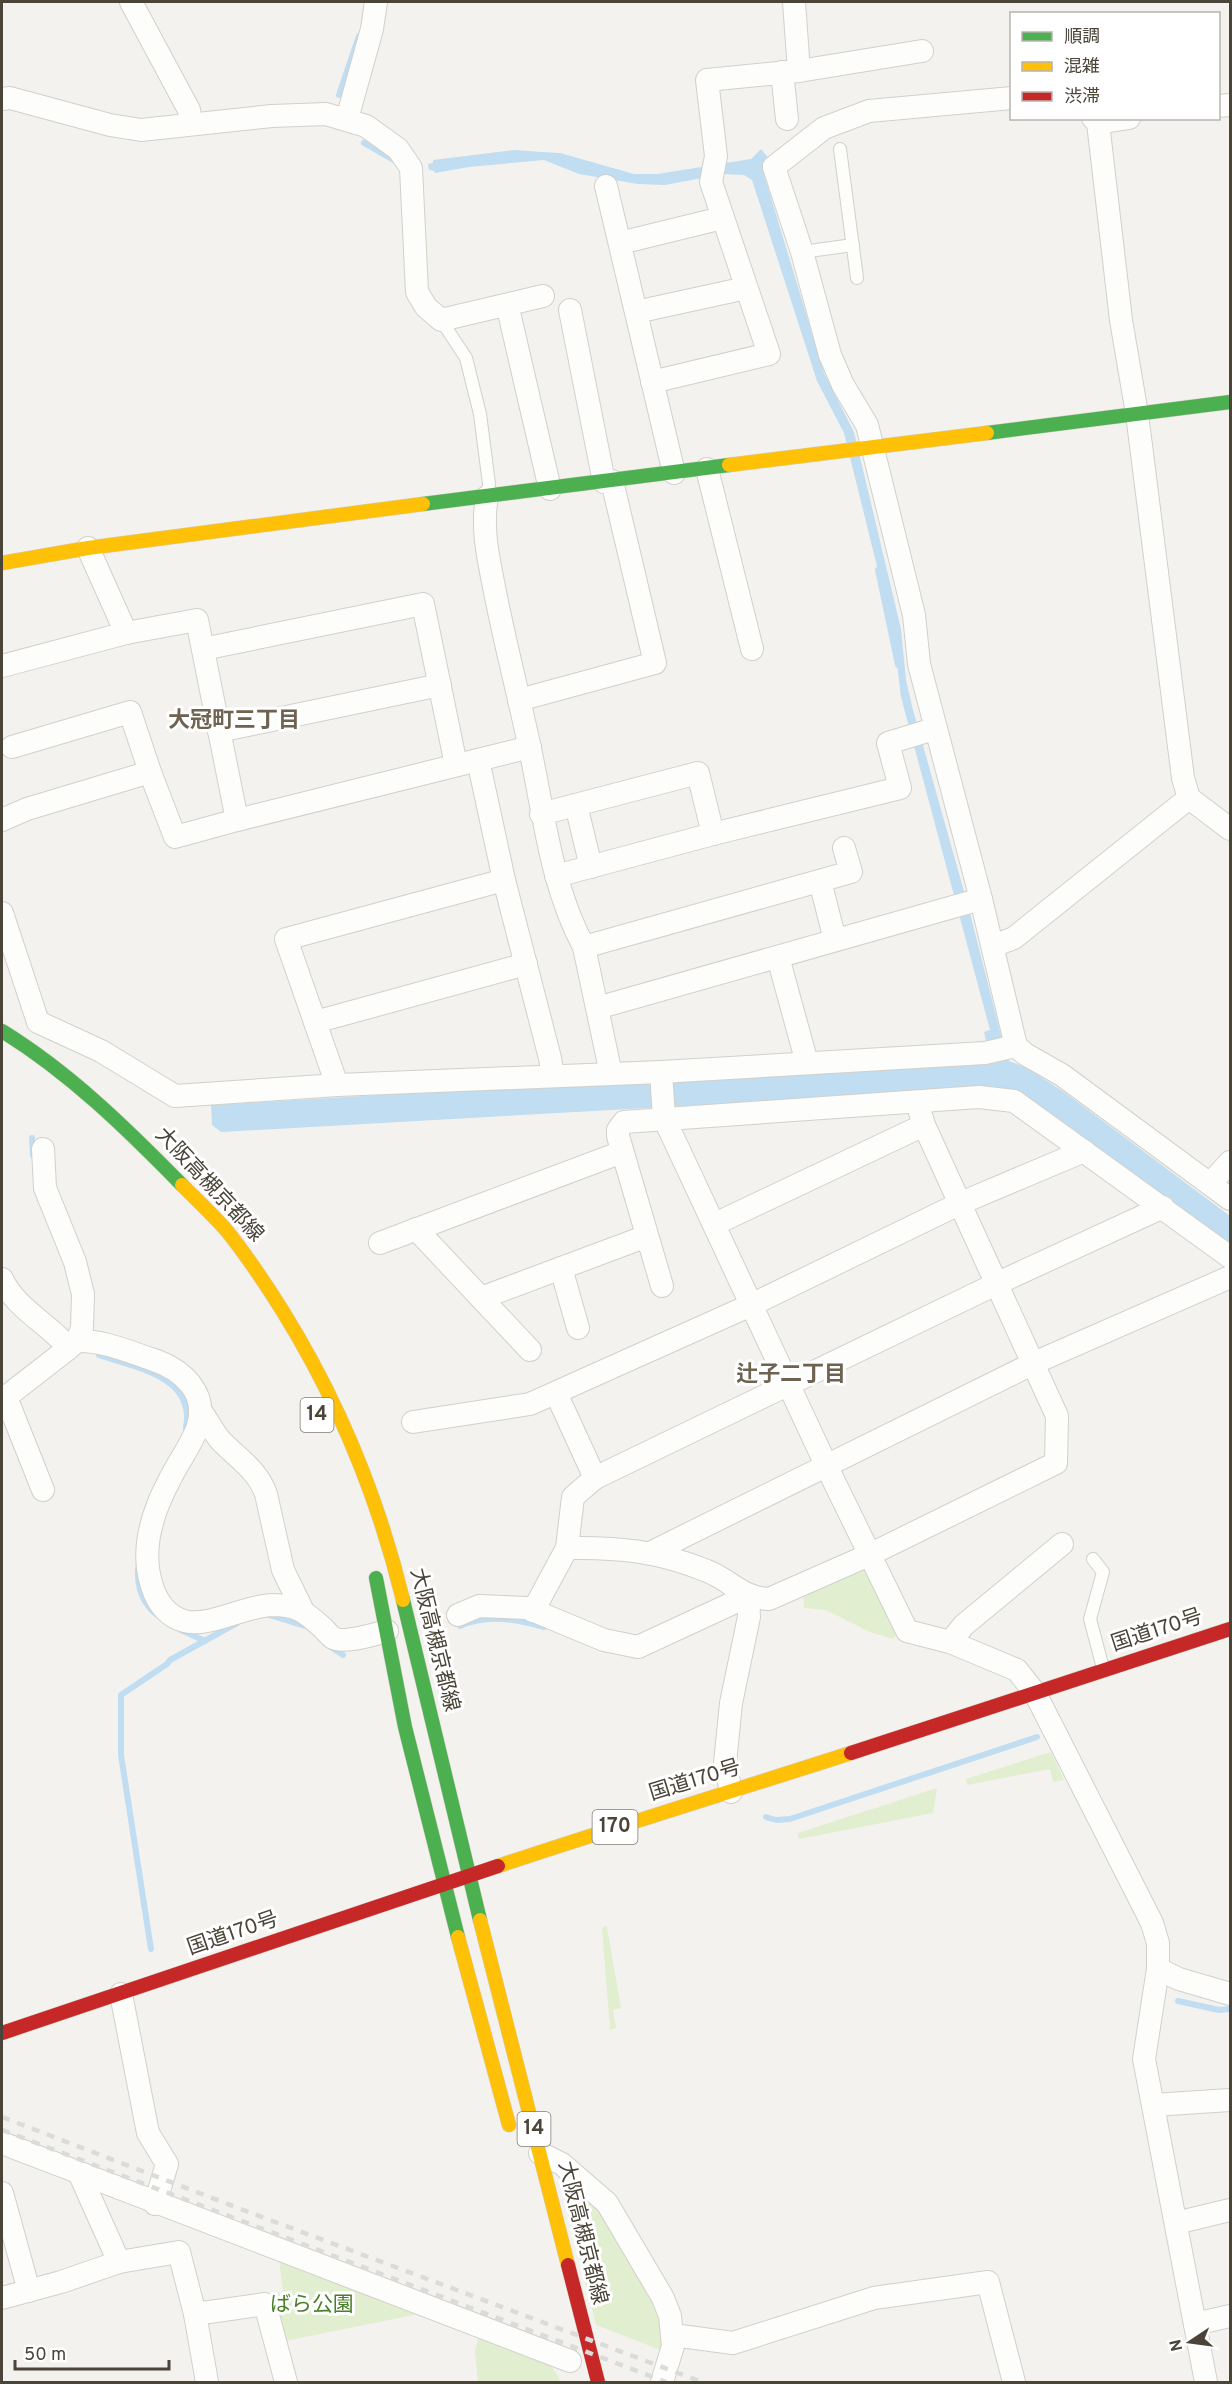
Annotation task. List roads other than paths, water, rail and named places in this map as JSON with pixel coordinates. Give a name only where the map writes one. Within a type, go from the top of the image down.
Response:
[{"type":"main road","points":[[2,563],[88,548],[1230,402]]},
{"type":"main road","name":"大阪高槻京都線","points":[[2,1031],[36,1052],[118,1120],[226,1230],[256,1269],[308,1352],[355,1452],[370,1487],[392,1556],[469,1876],[598,2382]]},
{"type":"main road","name":"大阪高槻京都線","points":[[373,1565],[405,1727],[444,1885],[514,2142]]},
{"type":"main road","name":"国道170号","points":[[2,2033],[657,1813],[732,1792],[1230,1629]]},
{"type":"street","points":[[131,2],[189,110],[191,124]]},
{"type":"street","points":[[347,119],[372,29],[376,2]]},
{"type":"street","points":[[788,119],[794,2]]},
{"type":"street","points":[[652,382],[769,354],[711,182],[716,156],[707,80],[791,71],[922,51]]},
{"type":"street","points":[[2,99],[10,98],[110,125],[141,130],[272,116],[326,114],[347,119],[366,126],[398,149],[411,168],[417,292],[426,307],[441,320],[543,296]]},
{"type":"street","points":[[1010,98],[869,111],[824,128],[774,167],[802,252],[830,355],[843,385],[867,425],[869,448],[915,615],[918,664],[934,729],[968,902],[993,946],[1012,1047]]},
{"type":"street","points":[[1096,121],[1121,320],[1137,414],[1183,778],[1189,798],[1230,829]]},
{"type":"street","points":[[606,186],[674,473]]},
{"type":"street","points":[[620,243],[722,218]]},
{"type":"street","points":[[636,312],[746,288]]},
{"type":"street","points":[[519,700],[655,663],[608,482],[570,310]]},
{"type":"street","points":[[510,317],[550,489]]},
{"type":"street","points":[[707,469],[752,649]]},
{"type":"street","points":[[487,497],[484,513],[486,548],[530,747],[541,814],[556,876],[576,932],[584,947],[610,1074]]},
{"type":"street","points":[[88,548],[126,633]]},
{"type":"street","points":[[203,649],[423,604],[456,765]]},
{"type":"street","points":[[2,666],[126,633],[196,620],[237,820]]},
{"type":"street","points":[[219,731],[440,685]]},
{"type":"street","points":[[12,747],[130,712],[175,837],[530,747]]},
{"type":"street","points":[[556,876],[900,788],[888,742],[934,729]]},
{"type":"street","points":[[478,760],[504,879],[553,1076]]},
{"type":"street","points":[[2,820],[27,809],[150,772]]},
{"type":"street","points":[[541,814],[698,773],[713,834]]},
{"type":"street","points":[[993,946],[1014,938],[1189,798]]},
{"type":"street","points":[[576,805],[591,867]]},
{"type":"street","points":[[584,947],[851,872],[844,848]]},
{"type":"street","points":[[337,1085],[286,939],[504,879]]},
{"type":"street","points":[[820,881],[835,940]]},
{"type":"street","points":[[597,1008],[968,902]]},
{"type":"street","points":[[2,913],[38,1022],[101,1051],[175,1095],[337,1085],[553,1076],[661,1075],[807,1063],[985,1053],[1012,1047],[1062,1074],[1230,1199]]},
{"type":"street","points":[[778,957],[807,1063]]},
{"type":"street","points":[[315,1022],[526,964]]},
{"type":"street","points":[[661,1075],[663,1114],[826,1467],[907,1631],[950,1642],[1017,1670],[1035,1693],[1152,1923],[1158,1943],[1158,1969],[1144,2059],[1206,2382]]},
{"type":"street","points":[[662,1286],[621,1152],[618,1136],[620,1124],[663,1114],[979,1097],[1014,1101],[1230,1257]]},
{"type":"street","points":[[567,1548],[614,1548],[652,1552],[709,1571],[748,1596],[769,1599],[869,1555],[1056,1463],[1057,1416],[924,1125],[917,1102]]},
{"type":"street","points":[[715,1224],[924,1125]]},
{"type":"street","points":[[43,1149],[45,1188],[75,1262],[83,1294],[82,1328],[73,1345]]},
{"type":"street","points":[[413,1422],[530,1404],[751,1305],[961,1203],[1084,1151]]},
{"type":"street","points":[[380,1243],[621,1152]]},
{"type":"street","points":[[1210,1184],[1230,1162]]},
{"type":"street","points":[[533,1611],[567,1548],[573,1497],[595,1478],[1163,1207]]},
{"type":"street","points":[[416,1229],[530,1350]]},
{"type":"street","points":[[481,1298],[647,1236]]},
{"type":"street","points":[[561,1268],[578,1328]]},
{"type":"street","points":[[652,1552],[1034,1363],[1230,1277]]},
{"type":"street","points":[[2,1279],[7,1292],[60,1337],[73,1345]]},
{"type":"street","points":[[43,1490],[4,1398],[73,1345],[93,1340],[174,1368],[192,1386],[199,1401],[200,1410],[197,1428],[168,1482],[149,1533],[147,1560],[155,1596],[167,1612],[186,1622],[196,1623],[206,1622],[250,1607],[274,1605],[302,1609]]},
{"type":"street","points":[[556,1393],[595,1478]]},
{"type":"street","points":[[200,1410],[222,1441],[254,1472],[261,1482],[266,1494],[283,1570],[302,1609],[334,1638],[345,1640],[387,1631]]},
{"type":"street","points":[[950,1642],[964,1625],[1062,1544]]},
{"type":"street","points":[[458,1615],[479,1606],[527,1608],[604,1640],[638,1647],[748,1596]]},
{"type":"street","points":[[732,1792],[725,1763],[731,1702],[749,1617],[748,1596]]},
{"type":"street","points":[[1158,1969],[1179,1979],[1230,1994]]},
{"type":"street","points":[[121,1994],[148,2133],[167,2164],[155,2204]]},
{"type":"street","points":[[1153,2105],[1230,2100]]},
{"type":"street","points":[[2,2143],[155,2204],[570,2361]]},
{"type":"street","points":[[540,2153],[562,2164],[607,2203],[663,2298],[670,2316],[673,2335],[671,2356],[662,2382]]},
{"type":"street","points":[[80,2175],[119,2262]]},
{"type":"street","points":[[2,2193],[29,2291]]},
{"type":"street","points":[[1176,2223],[1230,2210]]},
{"type":"street","points":[[188,2216],[179,2252],[195,2314],[207,2382]]},
{"type":"street","points":[[2,2298],[119,2262],[179,2252]]},
{"type":"street","points":[[673,2335],[733,2343],[874,2298],[988,2282],[1014,2382]]},
{"type":"street","points":[[195,2314],[265,2304],[286,2382]]},
{"type":"street","points":[[1195,2324],[1230,2316]]},
{"type":"lane","points":[[840,149],[857,278]]},
{"type":"lane","points":[[802,252],[853,245]]},
{"type":"lane","points":[[441,320],[466,358],[480,414],[489,484],[487,497]]},
{"type":"lane","points":[[1093,1559],[1103,1572],[1090,1619],[1104,1671]]},
{"type":"water","points":[[761,149],[770,160],[762,168],[824,373],[854,432],[901,629],[906,680],[913,710],[969,909],[1006,1055],[1009,1061],[1027,1068],[1064,1092],[1230,1216],[1230,1246],[1020,1092],[1002,1088],[221,1132],[212,1125],[211,1105],[990,1059],[984,1032],[990,1030],[901,697],[893,631],[844,433],[817,381],[752,180],[744,175],[723,174],[665,185],[638,184],[579,174],[544,160],[469,167],[435,173],[429,170],[428,164],[433,163],[433,160],[515,150],[560,153],[634,174],[658,174],[751,159]]},
{"type":"waterway","points":[[339,95],[359,36]]},
{"type":"waterway","points":[[364,143],[397,162]]},
{"type":"waterway","points":[[878,570],[898,665]]},
{"type":"waterway","points":[[32,1138],[33,1155]]},
{"type":"waterway","points":[[99,1355],[145,1370],[173,1385],[182,1396],[187,1410],[186,1428]]},
{"type":"waterway","points":[[138,1569],[138,1583],[142,1595],[157,1615]]},
{"type":"waterway","points":[[269,1615],[305,1626]]},
{"type":"waterway","points":[[460,1626],[481,1620],[502,1619],[544,1627]]},
{"type":"waterway","points":[[151,1949],[121,1755],[121,1695],[170,1660],[237,1623]]},
{"type":"waterway","points":[[181,1630],[205,1641]]},
{"type":"waterway","points":[[331,1647],[343,1655]]},
{"type":"waterway","points":[[766,1817],[776,1820],[790,1819],[1037,1737]]},
{"type":"waterway","points":[[1178,2001],[1219,2010],[1230,2009]]},
{"type":"railway","points":[[2,2117],[702,2382]]},
{"type":"railway","points":[[2,2130],[666,2382]]},
{"type":"district","name":"大冠町三丁目","points":[[234,721]]},
{"type":"district","name":"辻子二丁目","points":[[791,1375]]},
{"type":"park label","name":"ばら公園","points":[[312,2305]]}]
